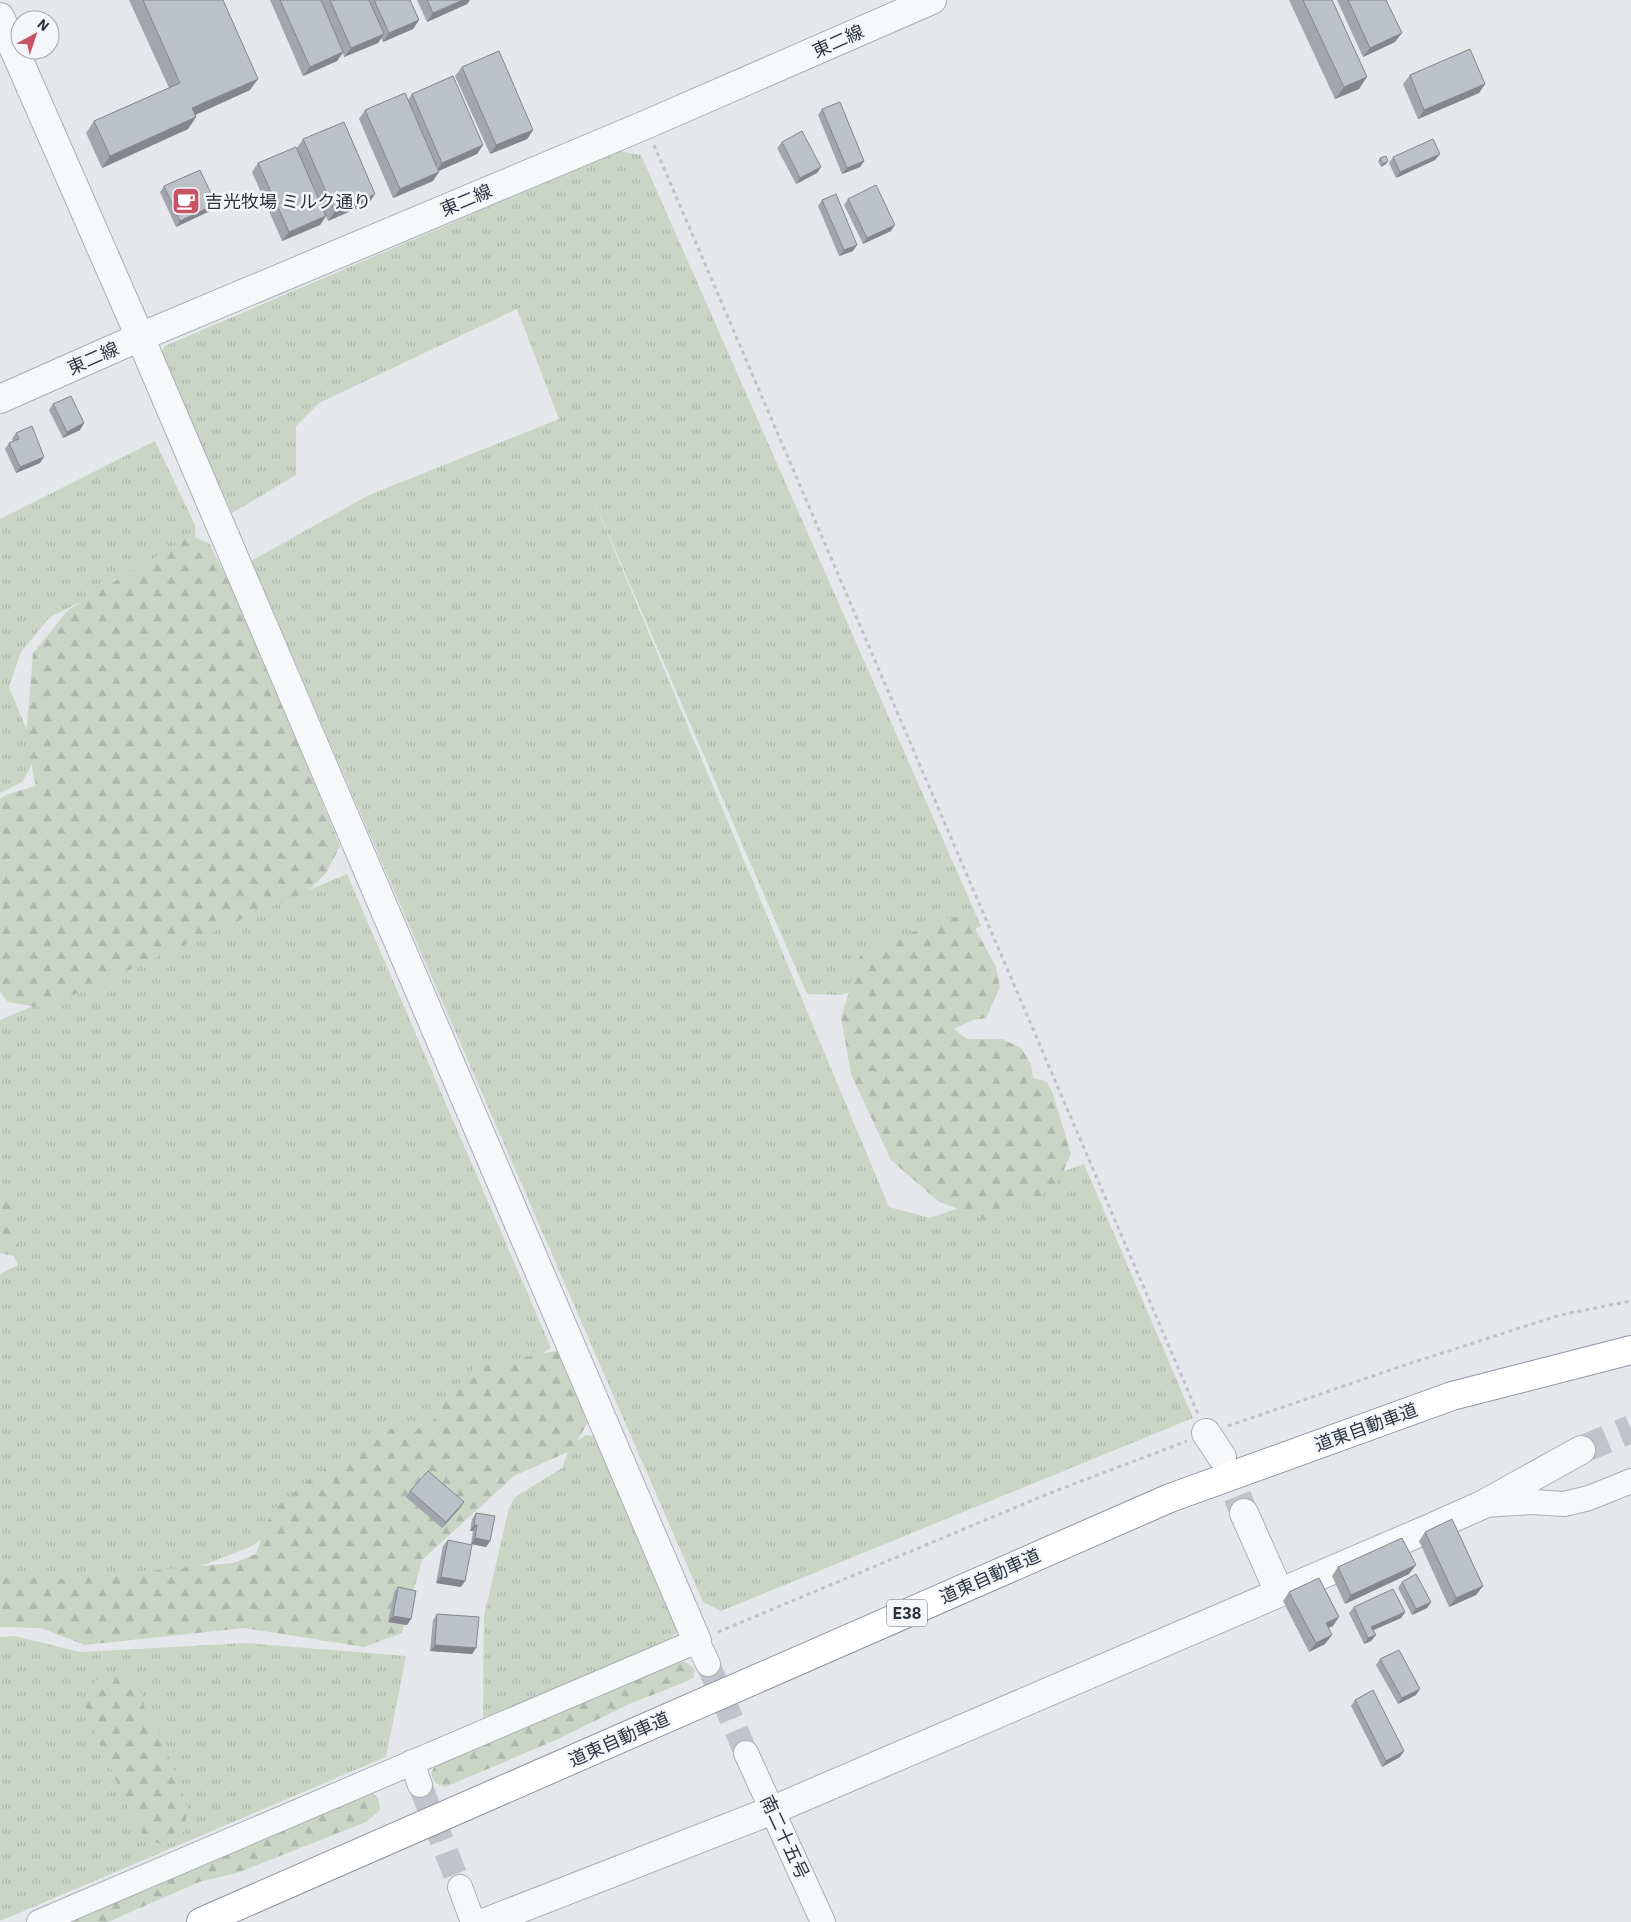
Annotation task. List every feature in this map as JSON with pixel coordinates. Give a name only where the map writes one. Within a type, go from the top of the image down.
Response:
[{"type":"highway","name":"道東自動車道","points":[[200,1922],[1170,1498],[1452,1396],[1631,1350]]},
{"type":"street","name":"東二線","points":[[0,399],[140,337],[646,125],[932,0]]},
{"type":"street","points":[[0,17],[140,337],[702,1653],[412,1762],[39,1922]]},
{"type":"street","points":[[1206,1433],[1222,1457]]},
{"type":"street","points":[[486,1922],[773,1810],[1482,1505],[1581,1450]]},
{"type":"street","points":[[1482,1505],[1532,1502],[1564,1504],[1589,1498],[1631,1480]]},
{"type":"street","points":[[1244,1513],[1279,1592]]},
{"type":"street","name":"南二十五号","points":[[746,1753],[823,1922]]},
{"type":"street","points":[[412,1762],[420,1785]]},
{"type":"street","points":[[460,1887],[473,1922]]},
{"type":"path","points":[[646,125],[1206,1433]]},
{"type":"path","points":[[702,1653],[1050,1493],[1206,1433],[1396,1368],[1560,1316],[1631,1301]]},
{"type":"green space","points":[[620,151],[641,155],[981,926],[897,966],[870,985],[841,995],[807,994],[587,485],[889,1207],[930,1218],[1084,1164],[1193,1418],[721,1611],[703,1602],[251,561],[369,495],[559,419],[517,309],[319,403],[296,426],[296,475],[232,513],[159,355],[165,346]]},
{"type":"green space","points":[[155,441],[195,525],[196,545],[50,617],[21,652],[9,687],[37,755],[22,782],[0,793],[0,519]]},
{"type":"green space","points":[[190,536],[209,543],[228,580],[278,693],[340,846],[326,873],[307,892],[242,919],[44,1008],[8,1002],[0,992],[0,799],[8,794],[36,786],[26,738],[33,653],[68,610]]},
{"type":"green space","points":[[347,874],[551,1348],[250,1547],[108,1602],[0,1587],[0,1274],[18,1265],[0,1224],[0,1020]]},
{"type":"green space","points":[[953,917],[970,919],[996,967],[1000,987],[986,1018],[973,1020],[954,1029],[967,1039],[1002,1039],[1021,1048],[1031,1064],[1033,1078],[1047,1082],[1053,1094],[1071,1154],[1055,1189],[985,1220],[938,1201],[891,1160],[851,1074],[841,1017],[862,951]]},
{"type":"green space","points":[[0,1188],[15,1215],[19,1248],[13,1256],[0,1253]]},
{"type":"green space","points":[[560,1350],[589,1420],[572,1450],[514,1476],[422,1560],[402,1633],[364,1647],[244,1628],[85,1645],[41,1628],[0,1627],[0,1571],[63,1579],[233,1563],[256,1554],[271,1512],[307,1481],[389,1429],[429,1428],[448,1395],[476,1367]]},
{"type":"green space","points":[[586,1435],[605,1438],[679,1617],[678,1632],[665,1642],[483,1719],[484,1616],[509,1508],[515,1497],[562,1468],[570,1446]]},
{"type":"green space","points":[[14,1636],[80,1652],[245,1643],[406,1656],[386,1757],[0,1921],[0,1637]]},
{"type":"green space","points":[[676,1660],[687,1663],[695,1669],[693,1678],[627,1705],[558,1739],[445,1787],[435,1783],[431,1774],[435,1765]]},
{"type":"green space","points":[[107,1674],[133,1679],[143,1695],[144,1707],[159,1730],[188,1809],[182,1838],[164,1845],[146,1839],[130,1812],[85,1711],[90,1684]]},
{"type":"green space","points":[[369,1791],[378,1798],[380,1810],[366,1822],[237,1873],[199,1882],[108,1922],[66,1922]]},
{"type":"building","points":[[143,0],[223,0],[258,79],[192,108],[196,117],[110,156],[94,121],[180,83]]},
{"type":"building","points":[[280,0],[321,0],[343,52],[310,67]]},
{"type":"building","points":[[330,0],[369,0],[384,34],[351,48]]},
{"type":"building","points":[[374,0],[410,0],[419,20],[389,33]]},
{"type":"building","points":[[427,0],[463,0],[433,13]]},
{"type":"building","points":[[1303,0],[1332,0],[1367,77],[1344,87]]},
{"type":"building","points":[[1348,0],[1386,0],[1402,33],[1370,48]]},
{"type":"building","points":[[1470,49],[1485,84],[1424,110],[1410,75]]},
{"type":"building","points":[[499,51],[533,130],[496,145],[462,67]]},
{"type":"building","points":[[453,76],[483,145],[442,163],[412,94]]},
{"type":"building","points":[[405,93],[439,172],[400,189],[365,110]]},
{"type":"building","points":[[840,102],[864,161],[847,168],[822,109]]},
{"type":"building","points":[[344,122],[375,194],[335,212],[303,139]]},
{"type":"building","points":[[802,131],[821,167],[800,178],[782,142]]},
{"type":"building","points":[[1433,139],[1440,154],[1400,172],[1393,157]]},
{"type":"building","points":[[296,147],[326,216],[289,232],[258,163]]},
{"type":"building","points":[[1386,156],[1388,161],[1383,164],[1380,158]]},
{"type":"building","name":"吉光牧場 ミルク通り","points":[[200,170],[216,204],[180,221],[164,186]]},
{"type":"building","points":[[876,185],[895,225],[867,238],[848,199]]},
{"type":"building","points":[[836,194],[857,245],[844,250],[822,200]]},
{"type":"building","points":[[71,396],[84,423],[67,432],[53,404]]},
{"type":"building","points":[[32,426],[44,457],[20,467],[9,443],[19,439],[16,433]]},
{"type":"building","points":[[428,1471],[464,1502],[446,1522],[410,1491]]},
{"type":"building","points":[[476,1513],[495,1516],[490,1541],[475,1538],[477,1525],[474,1525]]},
{"type":"building","points":[[1452,1519],[1483,1586],[1456,1598],[1425,1532]]},
{"type":"building","points":[[1402,1538],[1416,1565],[1351,1595],[1338,1567]]},
{"type":"building","points":[[448,1540],[472,1545],[465,1581],[441,1577]]},
{"type":"building","points":[[1416,1574],[1431,1602],[1416,1609],[1402,1582]]},
{"type":"building","points":[[1319,1578],[1339,1617],[1326,1623],[1332,1635],[1316,1643],[1289,1592]]},
{"type":"building","points":[[398,1587],[416,1591],[411,1619],[393,1616]]},
{"type":"building","points":[[1393,1589],[1405,1612],[1371,1627],[1376,1635],[1368,1638],[1354,1607]]},
{"type":"building","points":[[437,1614],[479,1617],[476,1648],[435,1645]]},
{"type":"building","points":[[1399,1650],[1420,1689],[1402,1698],[1380,1659]]},
{"type":"building","points":[[1373,1690],[1404,1751],[1386,1761],[1355,1700]]},
{"type":"tunnel","points":[[1581,1450],[1631,1429]]},
{"type":"tunnel","points":[[1222,1457],[1244,1513]]},
{"type":"tunnel","points":[[708,1664],[746,1753]]},
{"type":"tunnel","points":[[420,1785],[460,1887]]},
{"type":"place","name":"吉光牧場 ミルク通り","points":[[186,201]]}]
